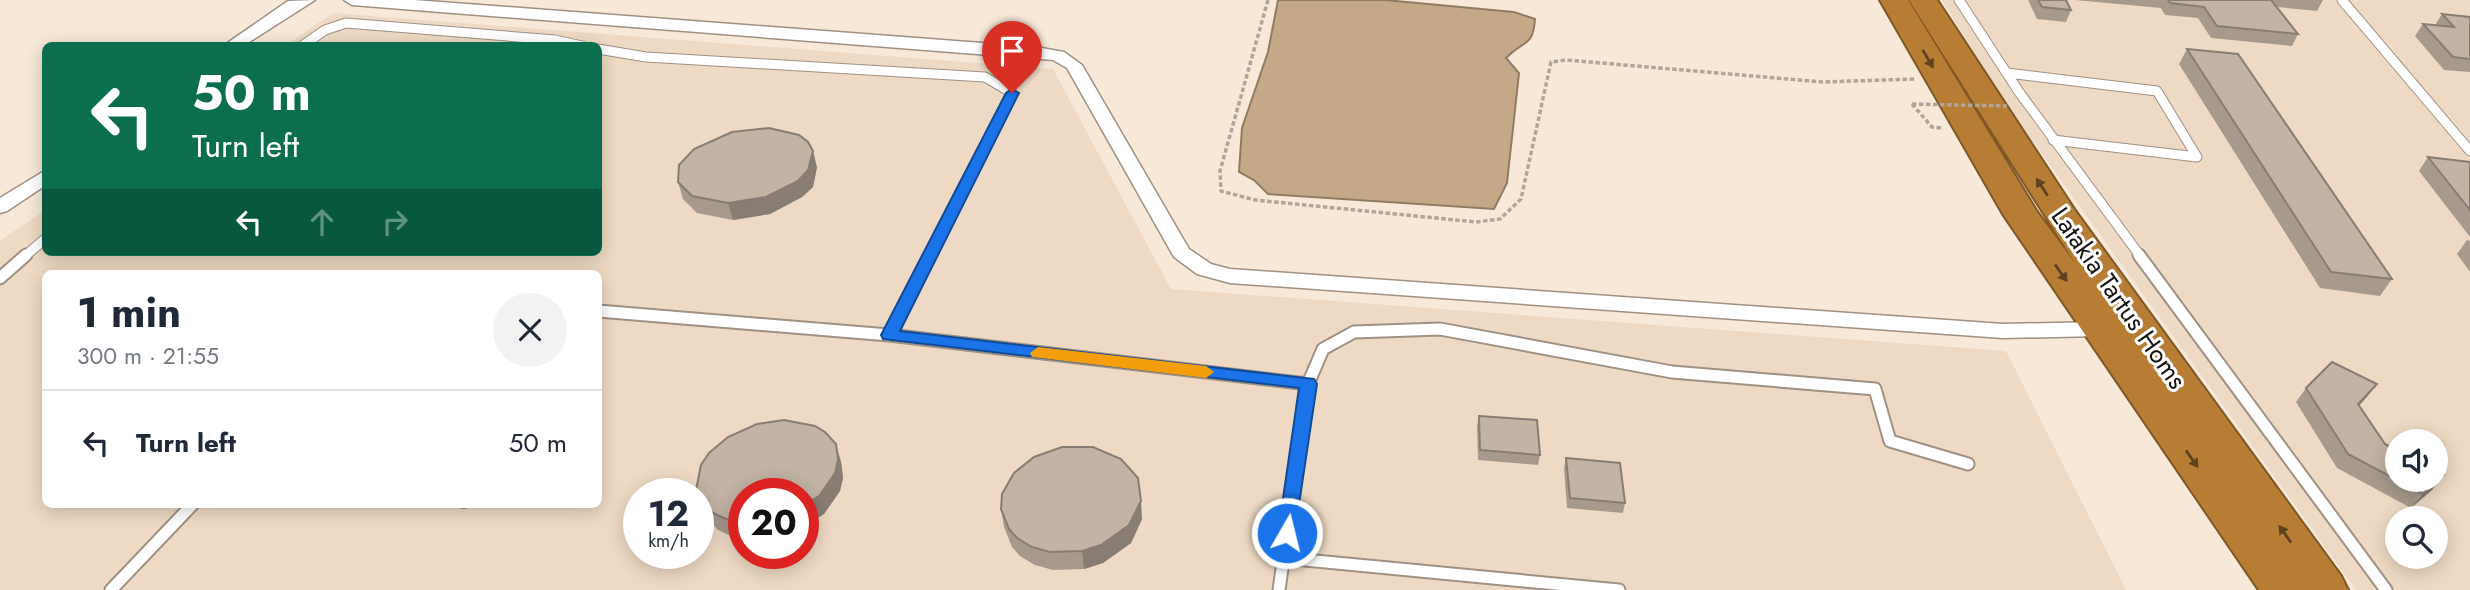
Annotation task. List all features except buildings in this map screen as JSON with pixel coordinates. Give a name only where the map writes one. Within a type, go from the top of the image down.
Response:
[{"type":"highway","points":[[1894,0],[1926,92],[2021,214],[2286,590]]},
{"type":"highway","name":"Latakia Tartus Homs","points":[[1923,0],[2061,216],[2324,590]]},
{"type":"street","points":[[237,42],[293,4],[307,0]]},
{"type":"street","points":[[352,0],[1036,52],[1058,56],[1074,65],[1181,253],[1204,269],[1230,276],[2003,331],[2100,329]]},
{"type":"street","points":[[0,208],[42,179]]},
{"type":"lane","points":[[1959,0],[2053,140],[2386,590]]},
{"type":"lane","points":[[2342,0],[2470,151]]},
{"type":"lane","points":[[308,42],[324,30],[346,23],[564,42]]},
{"type":"lane","points":[[602,50],[646,57],[985,78],[1012,93],[889,335]]},
{"type":"lane","points":[[2007,73],[2157,91],[2197,157],[2053,140]]},
{"type":"lane","points":[[0,278],[42,241]]},
{"type":"lane","points":[[602,311],[889,335],[1308,384]]},
{"type":"lane","points":[[1279,590],[1308,384],[1323,349],[1354,332],[1440,329],[1672,372],[1875,389],[1890,441],[1968,464]]},
{"type":"lane","points":[[111,590],[189,508]]},
{"type":"lane","points":[[1284,558],[1619,590]]},
{"type":"path","points":[[1268,0],[1220,171],[1221,191],[1255,200],[1476,222],[1500,219],[1521,199],[1551,62],[1566,60],[1822,82],[1882,78],[1926,92],[2007,106]]},
{"type":"path","points":[[1926,92],[1932,127]]},
{"type":"shaded area","points":[[1278,0],[1385,0],[1514,12],[1535,19],[1530,39],[1506,58],[1519,73],[1507,183],[1494,209],[1268,194],[1254,180],[1239,172],[1242,128],[1268,52]]},
{"type":"shaded area","points":[[1942,0],[2470,0],[2470,590],[2356,590],[2006,104]]},
{"type":"shaded area","points":[[333,13],[1053,69],[1171,289],[2006,351],[2126,590],[0,590],[0,241],[42,212],[42,256],[602,256],[602,42],[290,42]]},
{"type":"slow traffic","points":[[1038,353],[1206,372]]},
{"type":"route","points":[[1012,93],[889,335],[1308,384],[1287,533]]}]
